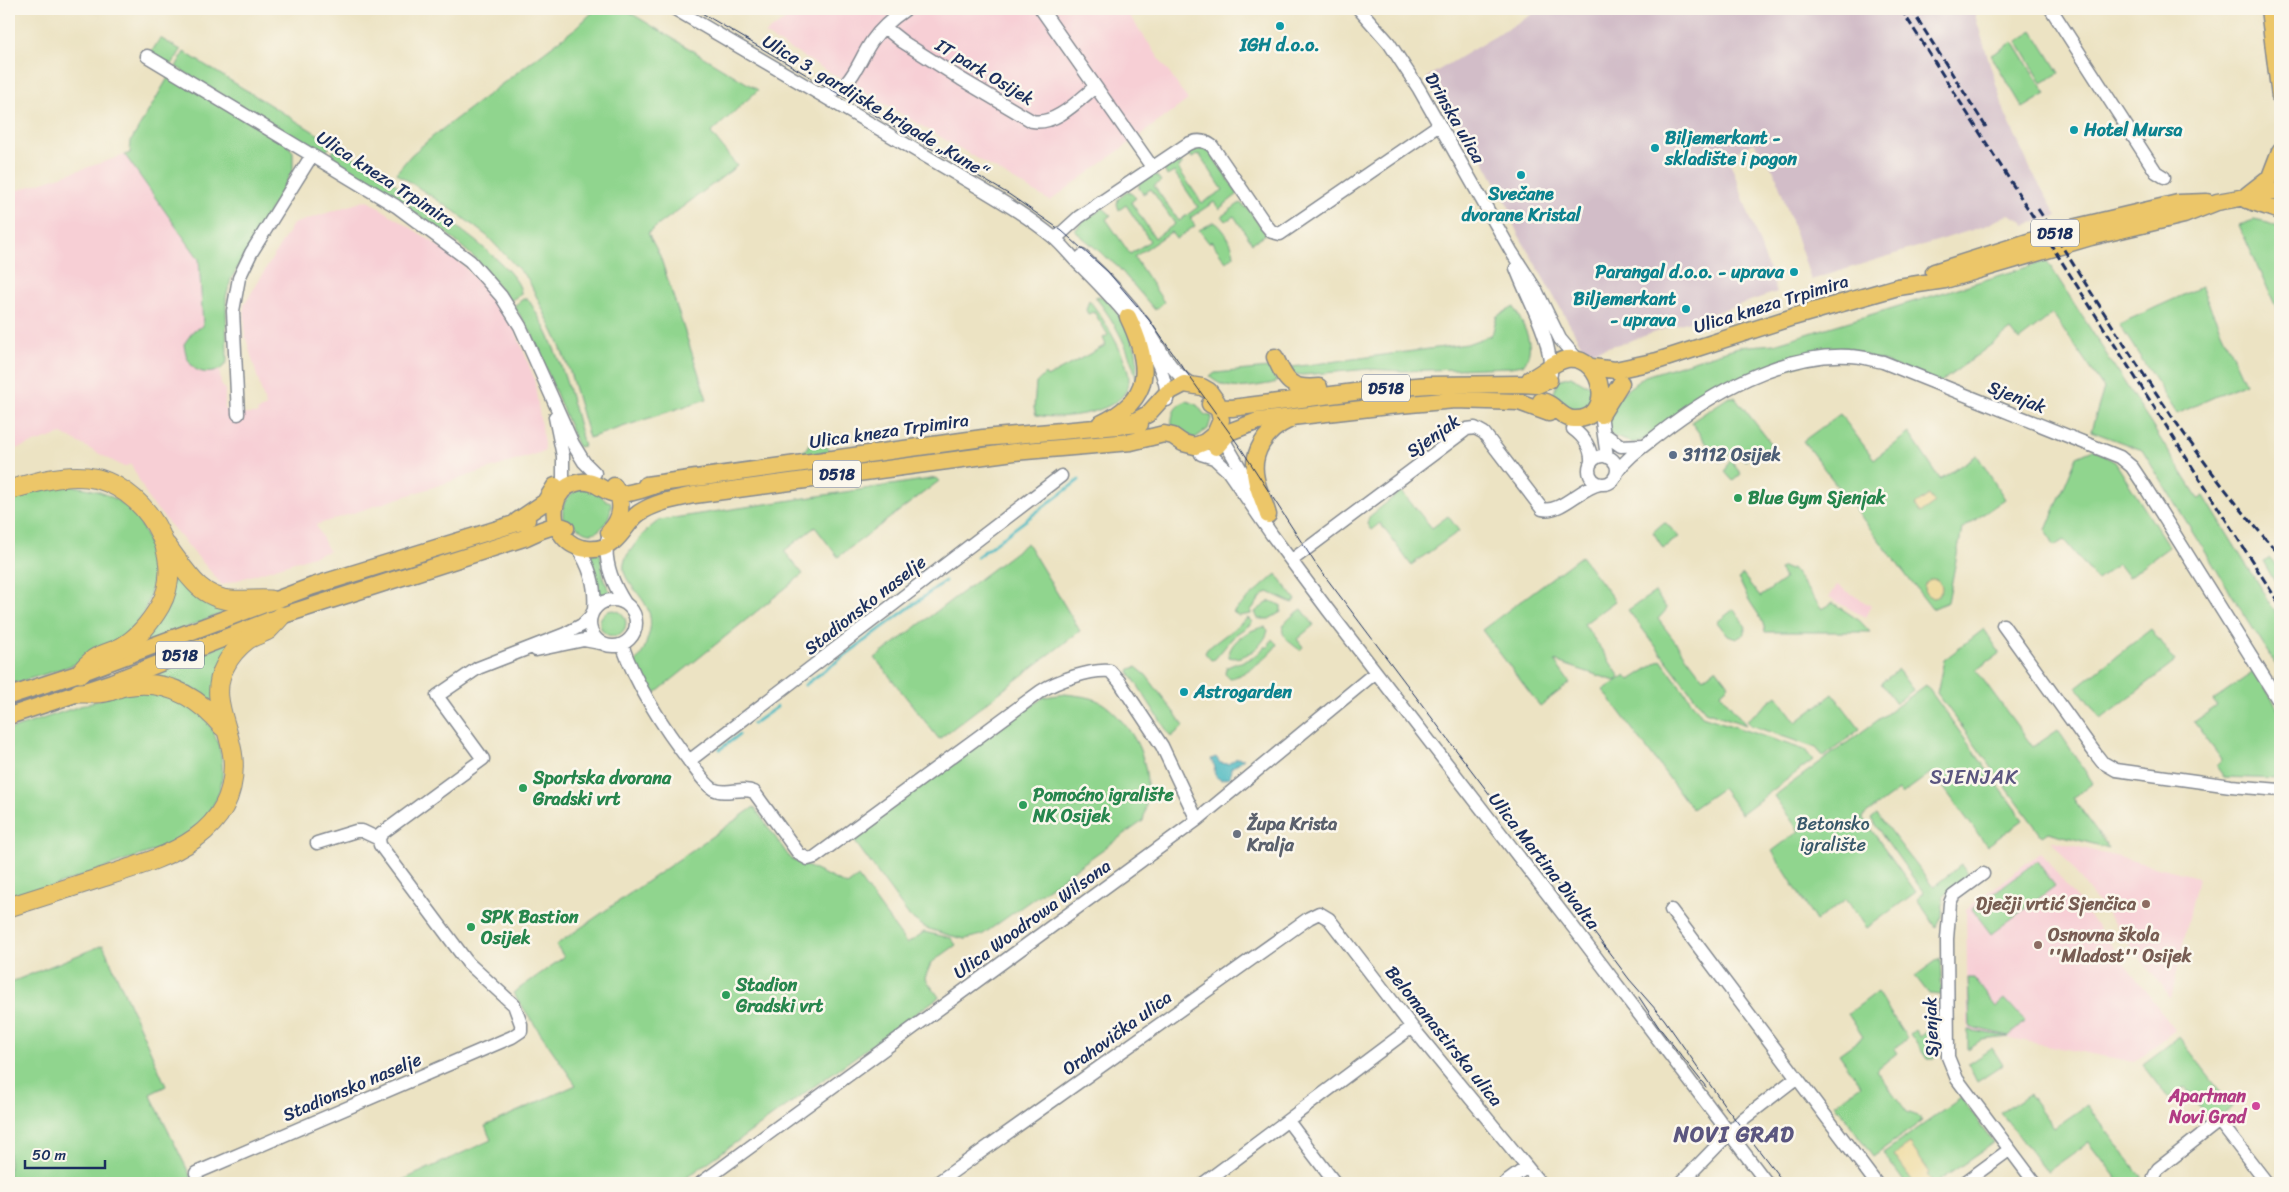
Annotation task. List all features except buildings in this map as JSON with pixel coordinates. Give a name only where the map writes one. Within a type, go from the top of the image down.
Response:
[{"type":"highway","points":[[9,490],[70,477],[88,477],[104,481],[132,497],[147,511],[163,542],[191,579],[202,590],[218,598],[232,601],[250,599],[270,600]]},
{"type":"highway","points":[[80,673],[94,659],[121,648],[137,636],[153,617],[161,604],[167,585],[169,569],[163,542]]},
{"type":"highway","points":[[9,907],[152,862],[178,850],[203,832],[218,817],[228,799],[233,778],[233,757],[220,707],[219,685],[224,667],[233,653],[247,640],[268,630],[281,616]]},
{"type":"highway","points":[[79,693],[105,692],[139,684],[154,684],[176,689],[196,700],[211,712],[225,730]]},
{"type":"main road","points":[[2269,9],[2280,97]]},
{"type":"main road","points":[[2240,198],[2261,186],[2270,177],[2280,151]]},
{"type":"main road","name":"Ulica kneza Trpimira","points":[[1618,377],[1657,361],[1793,317],[1898,288],[1945,280],[2091,237],[2184,215],[2217,202],[2280,191]]},
{"type":"main road","points":[[2240,198],[2262,203],[2280,211]]},
{"type":"main road","points":[[1088,430],[1111,419],[1128,407],[1139,393],[1143,383],[1143,359],[1128,317]]},
{"type":"main road","points":[[1275,357],[1282,374],[1294,386],[1305,388],[1333,385],[1350,391]]},
{"type":"main road","name":"D518","points":[[1166,403],[1179,395],[1193,394],[1216,402],[1253,404],[1350,391],[1429,385],[1537,385],[1561,361],[1577,359],[1594,372],[1618,377],[1601,404],[1592,424],[1573,430]]},
{"type":"main road","name":"D518","points":[[1550,374],[1568,368],[1575,368],[1591,376],[1594,372]]},
{"type":"main road","points":[[1594,372],[1601,404]]},
{"type":"main road","points":[[1550,374],[1547,407],[1557,422],[1573,430]]},
{"type":"main road","name":"D518","points":[[1166,403],[1178,386],[1191,384],[1202,387],[1216,402]]},
{"type":"main road","name":"D518","points":[[1168,440],[1174,436],[1183,442],[1195,446],[1235,428],[1258,421],[1454,400],[1519,402],[1547,407],[1574,419],[1590,415],[1601,404]]},
{"type":"main road","points":[[1216,402],[1221,420],[1220,434]]},
{"type":"main road","points":[[1166,403],[1162,422],[1168,440],[1187,454],[1201,454]]},
{"type":"main road","name":"Ulica kneza Trpimira","points":[[615,488],[645,490],[656,485],[983,438],[1088,430],[1147,423],[1166,403]]},
{"type":"main road","points":[[1268,515],[1265,500],[1256,480],[1254,468],[1258,450],[1264,439],[1274,429],[1296,416]]},
{"type":"main road","name":"D518","points":[[1201,454],[1213,449],[1220,434]]},
{"type":"main road","name":"Ulica kneza Trpimira","points":[[660,502],[694,495],[884,468],[1014,452],[1168,440]]},
{"type":"main road","name":"D518","points":[[9,696],[80,673],[270,600],[517,521],[543,515],[560,491],[580,471],[596,473]]},
{"type":"main road","points":[[596,473],[615,488],[621,510],[619,518]]},
{"type":"main road","name":"D518","points":[[560,491],[571,484],[589,482],[612,494],[615,488]]},
{"type":"main road","name":"D518","points":[[517,521],[545,502],[554,488],[560,491]]},
{"type":"main road","points":[[560,491],[566,537]]},
{"type":"main road","name":"D518","points":[[9,716],[79,693],[281,616],[524,538],[554,535],[566,537],[592,550],[608,539],[619,518],[638,505],[660,502]]},
{"type":"main road","name":"D518","points":[[566,537],[562,526],[579,538],[587,540],[618,537],[631,520],[660,502]]},
{"type":"street","name":"Ulica 3. gardijske brigade „Kune“","points":[[674,9],[1018,211],[1055,239],[1077,252],[1108,281],[1143,324],[1175,370],[1191,384]]},
{"type":"street","points":[[851,112],[847,100],[847,84],[872,42],[884,27],[906,9]]},
{"type":"street","points":[[1041,9],[1152,168]]},
{"type":"street","name":"Drinska ulica","points":[[1359,9],[1397,55],[1511,251],[1536,290],[1560,339],[1577,359]]},
{"type":"street","points":[[2050,9],[2156,172],[2164,177]]},
{"type":"street","name":"IT park Osijek","points":[[884,27],[903,42],[953,74],[1032,121],[1043,122],[1058,116],[1095,87]]},
{"type":"street","name":"Ulica kneza Trpimira","points":[[147,56],[396,206],[470,261],[501,296],[520,326],[548,391],[578,453],[596,473]]},
{"type":"street","points":[[821,94],[832,92],[847,84]]},
{"type":"street","points":[[1055,239],[1070,224],[1191,142],[1203,141],[1208,143],[1266,226],[1272,232],[1280,234],[1439,125]]},
{"type":"street","points":[[238,414],[233,311],[240,278],[251,253],[312,155]]},
{"type":"street","name":"Ulica 3. gardijske brigade „Kune“","points":[[1055,239],[1128,317],[1156,361],[1166,403]]},
{"type":"street","name":"Drinska ulica","points":[[1511,251],[1520,280],[1545,333],[1550,374]]},
{"type":"street","name":"Sjenjak","points":[[1617,472],[1634,452],[1688,411],[1734,386],[1793,363],[1835,356],[1850,356],[1883,362],[2120,457],[2132,468],[2280,703]]},
{"type":"street","name":"Ulica kneza Trpimira","points":[[548,391],[560,441],[560,491]]},
{"type":"street","points":[[1601,404],[1608,458]]},
{"type":"street","name":"Sjenjak","points":[[1292,560],[1466,429],[1475,428],[1484,433],[1542,509],[1553,509],[1592,485],[1600,484]]},
{"type":"street","points":[[1573,430],[1586,444],[1592,456],[1590,467],[1579,492]]},
{"type":"street","name":"Ulica Martina Divalta","points":[[1220,434],[1280,532],[1292,560]]},
{"type":"street","points":[[1604,434],[1621,446],[1645,445]]},
{"type":"street","name":"Sjenjak","points":[[1608,458],[1634,452]]},
{"type":"street","name":"Ulica Martina Divalta","points":[[1201,454],[1214,458],[1228,471],[1272,535],[1767,1183]]},
{"type":"street","points":[[1598,457],[1608,458],[1615,464],[1617,472],[1609,482],[1600,484],[1593,479],[1590,467],[1598,457]]},
{"type":"street","name":"Stadionsko naselje","points":[[689,761],[1061,476]]},
{"type":"street","points":[[566,537],[588,566],[593,579],[591,631],[600,643]]},
{"type":"street","points":[[518,652],[584,640],[607,646],[622,645],[628,641],[636,628],[634,614],[617,592],[609,572],[608,539]]},
{"type":"street","points":[[317,843],[356,831],[362,831],[379,839],[381,834],[483,759],[437,696],[478,668],[574,630],[598,605],[611,600],[625,603]]},
{"type":"street","points":[[2003,625],[2095,753],[2108,767],[2116,770],[2231,786],[2280,790]]},
{"type":"street","points":[[622,645],[636,680],[667,731],[708,785],[722,792],[749,790],[754,792],[799,854],[808,859],[815,857],[1046,688],[1066,679],[1110,671],[1119,681],[1162,746],[1197,820]]},
{"type":"street","name":"Ulica Woodrowa Wilsona","points":[[701,1183],[1197,820],[1376,672]]},
{"type":"street","name":"Stadionsko naselje","points":[[196,1173],[512,1037],[520,1031],[522,1024],[514,1005],[468,963],[380,845],[379,839]]},
{"type":"street","name":"Sjenjak","points":[[1983,874],[1953,896],[1950,903],[1947,939],[1948,1057],[1956,1079],[2035,1183]]},
{"type":"street","points":[[1671,910],[1876,1183]]},
{"type":"street","name":"Belomanastirska ulica","points":[[1319,913],[1328,919],[1412,1027],[1540,1183]]},
{"type":"street","name":"Orahovička ulica","points":[[940,1182],[1308,918],[1319,913]]},
{"type":"street","points":[[1208,1182],[1412,1027]]},
{"type":"street","points":[[1681,1183],[1743,1119],[1796,1078]]},
{"type":"street","points":[[1288,1121],[1335,1183]]},
{"type":"street","points":[[2157,1183],[2154,1177],[2158,1169],[2219,1121],[2266,1183]]},
{"type":"street","points":[[1964,1183],[2009,1150]]},
{"type":"street","points":[[1505,1183],[1526,1167]]},
{"type":"shaded area","points":[[802,9],[1125,9],[1188,100],[1050,201],[764,34]]},
{"type":"shaded area","points":[[1541,9],[1973,9],[2005,113],[2031,170],[2057,216],[2025,225],[2021,220],[2009,214],[1985,226],[1811,280],[1775,173],[1754,143],[1728,156],[1777,292],[1626,342],[1586,353],[1517,232],[1513,223],[1516,220],[1480,154],[1461,128],[1438,84],[1431,86],[1427,77]]},
{"type":"shaded area","points":[[125,155],[199,259],[218,356],[221,384],[225,390],[225,409],[230,414],[258,414],[257,411],[266,407],[245,335],[244,305],[293,224],[367,200],[430,240],[463,265],[497,303],[516,332],[534,378],[545,451],[316,525],[329,551],[222,585],[149,500],[131,464],[124,467],[62,434],[9,451],[9,193]]},
{"type":"shaded area","points":[[1837,585],[1871,606],[1865,617],[1829,598]]},
{"type":"shaded area","name":"Dječji vrtić Sjenčica","points":[[2051,840],[2198,877],[2171,999]]},
{"type":"shaded area","name":"Osnovna škola ''Mladost'' Osijek","points":[[2041,852],[2175,1030],[2134,1062],[1968,1030],[1966,909]]},
{"type":"green space","points":[[596,9],[624,9],[758,90],[711,133],[737,166],[648,233],[660,256],[707,399],[589,438],[570,372],[558,341],[528,279],[487,236],[454,211],[396,173],[411,155],[436,134],[577,27]]},
{"type":"green space","points":[[2033,31],[2059,73],[2042,83],[2017,41]]},
{"type":"green space","points":[[160,38],[181,50],[172,65],[151,53]]},
{"type":"green space","points":[[2013,42],[2046,94],[2023,108],[1991,55]]},
{"type":"green space","points":[[184,52],[332,143],[324,155],[176,67]]},
{"type":"green space","points":[[169,76],[287,144],[293,152],[293,170],[231,279],[226,297],[227,361],[221,369],[212,372],[201,372],[193,367],[189,362],[184,344],[194,330],[203,326],[199,259],[125,155],[130,153],[131,141]]},
{"type":"green space","points":[[1196,145],[1207,148],[1238,194],[1219,209],[1214,202],[1190,218],[1195,226],[1176,239],[1171,232],[1134,257],[1164,302],[1155,310],[1118,267],[1075,231],[1081,223],[1103,208],[1111,215],[1106,219],[1130,254],[1150,241],[1126,205],[1119,210],[1118,199],[1127,192],[1130,192],[1136,198],[1131,202],[1155,238],[1175,224],[1151,189],[1143,194],[1139,188],[1139,183],[1152,174],[1156,175],[1161,181],[1154,186],[1179,221],[1198,207],[1174,172],[1167,176],[1163,167],[1176,158],[1183,164],[1178,168],[1202,203],[1223,190],[1199,154],[1192,158],[1187,151]]},
{"type":"green space","points":[[336,146],[409,193],[472,238],[498,260],[515,279],[521,294],[510,301],[477,260],[445,232],[329,159]]},
{"type":"green space","points":[[1240,203],[1248,209],[1266,234],[1252,243],[1234,216],[1226,221],[1222,216]]},
{"type":"green space","points":[[2254,220],[2280,228],[2280,316],[2239,225]]},
{"type":"green space","points":[[1214,222],[1224,232],[1232,247],[1234,256],[1226,262],[1211,241],[1209,243],[1199,230]]},
{"type":"green space","points":[[2047,261],[2198,498],[2204,496],[2280,620],[2280,672],[2142,450],[2091,431],[2104,388],[2053,314],[2019,340],[2011,330],[1941,382],[1854,351],[1736,381],[1700,397],[1644,440],[1633,443],[1612,436],[1607,423],[1608,415],[1621,394],[1645,376],[1738,347],[1774,344]]},
{"type":"green space","points":[[2201,287],[2245,383],[2177,414],[2119,324]]},
{"type":"green space","points":[[1100,296],[1111,305],[1131,337],[1137,355],[1137,382],[1131,359],[1121,337],[1095,297]]},
{"type":"green space","points":[[523,299],[528,299],[548,334],[562,370],[584,446],[578,447],[532,334],[514,306]]},
{"type":"green space","points":[[1089,300],[1101,316],[1125,361],[1129,380],[1126,391],[1118,400],[1092,412],[1061,417],[1036,415],[1034,408],[1036,383],[1045,374],[1047,377],[1106,345],[1103,338],[1108,335],[1094,312],[1088,314],[1086,310]]},
{"type":"green space","points":[[1514,307],[1528,336],[1529,351],[1523,365],[1402,371],[1369,369],[1303,375],[1292,374],[1287,370],[1292,367],[1467,344],[1492,335],[1497,316]]},
{"type":"green space","points":[[1269,368],[1277,382],[1275,383],[1241,388],[1225,386],[1210,377],[1215,373]]},
{"type":"green space","points":[[1571,376],[1585,384],[1592,385],[1590,403],[1584,409],[1570,410],[1553,396],[1558,380]]},
{"type":"green space","points":[[1729,397],[1735,397],[1770,442],[1769,449],[1762,448],[1745,461],[1735,450],[1720,462],[1691,422]]},
{"type":"green space","points":[[1187,401],[1197,405],[1205,415],[1212,416],[1208,429],[1195,438],[1172,427],[1174,411],[1179,405]]},
{"type":"green space","points":[[1840,414],[1874,459],[1909,433],[1940,479],[1977,455],[2005,499],[1962,529],[1948,602],[1932,609],[1803,441]]},
{"type":"green space","points":[[814,436],[832,452],[798,456],[806,449]]},
{"type":"green space","points":[[2093,449],[2115,462],[2169,547],[2128,577],[2118,564],[2097,580],[2064,540],[2054,546],[2046,530],[2077,456]]},
{"type":"green space","points":[[1730,460],[1741,474],[1733,481],[1725,472]]},
{"type":"green space","points":[[937,478],[939,481],[838,557],[815,527],[784,551],[803,574],[653,695],[634,663],[641,655],[646,644],[651,626],[649,614],[645,603],[627,578],[624,569],[627,555],[642,535],[656,523],[660,520]]},
{"type":"green space","points":[[65,485],[100,492],[120,502],[133,514],[143,529],[149,546],[152,564],[152,583],[148,601],[141,617],[130,631],[103,651],[73,665],[9,685],[9,497]]},
{"type":"green space","points":[[580,488],[596,491],[605,500],[611,502],[610,515],[607,521],[598,531],[593,533],[578,528],[563,519],[564,503],[571,494]]},
{"type":"green space","points":[[1401,491],[1432,528],[1448,516],[1459,531],[1411,565],[1380,523],[1371,530],[1367,524],[1369,517]]},
{"type":"green space","points":[[1666,523],[1679,537],[1663,548],[1653,532]]},
{"type":"green space","points":[[1027,543],[1080,631],[939,739],[875,658]]},
{"type":"green space","points":[[600,552],[604,580],[612,595],[599,596],[588,554]]},
{"type":"green space","points":[[1581,556],[1615,601],[1584,624],[1620,677],[1615,681],[1554,661],[1570,683],[1540,706],[1482,630]]},
{"type":"green space","points":[[2269,558],[2280,570],[2280,591],[2263,561]]},
{"type":"green space","points":[[173,566],[236,608],[139,646]]},
{"type":"green space","points":[[1783,567],[1792,569],[1822,609],[1833,603],[1860,621],[1870,632],[1765,632],[1761,619],[1738,579],[1743,575],[1760,597],[1785,579],[1779,570]]},
{"type":"green space","points":[[1276,574],[1296,600],[1292,603],[1268,592],[1263,595],[1251,610],[1251,614],[1239,616],[1233,612]]},
{"type":"green space","points":[[1655,592],[1667,609],[1658,619],[1703,678],[1716,668],[1729,685],[1720,693],[1746,725],[1705,711],[1628,610]]},
{"type":"green space","points":[[1270,601],[1281,605],[1281,612],[1269,619],[1258,619],[1255,612]]},
{"type":"green space","points":[[1302,609],[1314,625],[1297,639],[1303,647],[1300,650],[1286,639],[1283,629],[1288,620]]},
{"type":"green space","points":[[1734,609],[1746,627],[1743,635],[1736,639],[1728,636],[1717,622]]},
{"type":"green space","points":[[613,610],[622,614],[626,623],[622,632],[613,636],[604,632],[600,623],[604,614]]},
{"type":"green space","points":[[1248,618],[1252,622],[1251,624],[1235,635],[1215,659],[1211,660],[1205,653],[1207,649]]},
{"type":"green space","points":[[1265,627],[1268,630],[1263,641],[1253,651],[1241,657],[1229,657],[1232,646],[1236,641],[1253,630]]},
{"type":"green space","points":[[1984,629],[2000,653],[1976,670],[2033,747],[2058,730],[2093,783],[2073,798],[2109,848],[2048,832],[2042,836],[1937,693],[1944,660]]},
{"type":"green space","points":[[2151,629],[2175,662],[2101,719],[2077,687]]},
{"type":"green space","points":[[239,638],[218,710],[138,680]]},
{"type":"green space","points":[[1272,639],[1277,644],[1256,665],[1241,675],[1229,678],[1225,674],[1226,668],[1251,659],[1264,647],[1268,647]]},
{"type":"green space","points":[[1661,660],[1702,716],[1805,750],[1813,760],[1741,814],[1722,788],[1692,809],[1603,690],[1626,675],[1630,680]]},
{"type":"green space","points":[[1136,667],[1146,675],[1184,726],[1171,737],[1129,672],[1130,669]]},
{"type":"green space","points":[[1898,670],[1913,690],[1896,703],[1881,683]]},
{"type":"green space","points":[[2255,671],[2280,712],[2280,779],[2224,777],[2216,766],[2222,760],[2194,722],[2217,706],[2213,700]]},
{"type":"green space","name":"Betonsko igralište","points":[[1926,685],[2023,820],[1987,846],[1932,772],[1902,794],[1899,790],[1862,817],[1916,892],[1867,928],[1846,899],[1816,921],[1772,851],[1799,831],[1774,796]]},
{"type":"green space","points":[[148,692],[167,695],[185,702],[204,718],[211,728],[221,753],[222,766],[222,780],[214,804],[196,827],[173,844],[9,902],[9,730],[116,694]]},
{"type":"green space","points":[[1065,694],[1095,699],[1103,704],[1119,718],[1136,741],[1145,766],[1147,779],[1146,807],[1143,821],[982,935],[965,939],[926,928],[910,917],[850,835],[1044,697]]},
{"type":"green space","points":[[1833,694],[1860,729],[1824,757],[1816,748],[1750,725],[1747,720],[1777,696],[1796,722]]},
{"type":"green space","name":"Stadion Gradski vrt","points":[[754,807],[790,858],[847,885],[858,877],[907,944],[924,932],[951,938],[956,945],[931,963],[925,978],[939,997],[679,1183],[396,1183],[491,1140],[485,1126],[576,1085],[513,993],[564,957],[556,945]]},
{"type":"green space","points":[[1877,814],[1933,887],[1961,865],[1968,874],[1943,897],[1942,917],[1936,927],[1917,899],[1924,893],[1871,819]]},
{"type":"green space","points":[[2037,861],[2055,886],[1991,934],[1972,909]]},
{"type":"green space","points":[[103,945],[166,1086],[150,1094],[194,1183],[9,1183],[9,983]]},
{"type":"green space","points":[[1940,958],[1942,995],[1929,994],[1915,976]]},
{"type":"green space","points":[[1968,978],[1974,978],[1996,1007],[2005,999],[2025,1021],[2009,1036],[1970,1027]]},
{"type":"green space","points":[[1877,992],[1907,1038],[1894,1049],[1897,1053],[1876,1070],[1907,1112],[1918,1116],[1922,1121],[1873,1156],[1835,1104],[1861,1085],[1839,1054],[1863,1037],[1848,1014]]},
{"type":"green space","points":[[1939,1023],[1940,1054],[1934,1059],[1927,1059],[1910,1034],[1915,1030],[1920,1037]]},
{"type":"green space","points":[[1968,1030],[2009,1037],[1981,1040],[1968,1049]]},
{"type":"green space","points":[[2179,1037],[2233,1107],[2212,1123],[2185,1087],[2169,1099],[2143,1064]]},
{"type":"green space","points":[[1992,1048],[2003,1065],[1977,1082],[1968,1064]]},
{"type":"green space","points":[[2029,1094],[2054,1128],[2087,1105],[2146,1183],[2120,1183],[2089,1142],[2047,1172],[2001,1113]]},
{"type":"green space","points":[[1961,1098],[1994,1143],[1936,1183],[1905,1183],[1883,1153]]},
{"type":"sand","points":[[1929,495],[1935,503],[1921,513],[1915,505]]},
{"type":"sand","points":[[1929,579],[1937,579],[1942,584],[1940,595],[1929,597],[1924,592],[1924,584]]},
{"type":"sand","points":[[1910,1144],[1930,1173],[1927,1175],[1932,1181],[1914,1183],[1894,1155]]},
{"type":"water","points":[[1216,757],[1220,763],[1228,764],[1237,758],[1244,759],[1231,768],[1230,777],[1222,780],[1216,777],[1214,773],[1215,767],[1211,759]]},
{"type":"waterway","points":[[977,557],[1079,480]]},
{"type":"waterway","points":[[805,685],[945,581]]},
{"type":"waterway","points":[[753,724],[777,707]]},
{"type":"waterway","points":[[720,749],[739,735]]},
{"type":"tram line","points":[[695,9],[1010,195],[1062,231],[1108,272],[1149,320],[1242,450],[1315,563],[1629,979],[1664,1019],[1725,1106],[1784,1183]]},
{"type":"tram line","points":[[1639,997],[1658,1026],[1706,1087]]},
{"type":"railway","points":[[1901,9],[2280,605]]},
{"type":"railway","points":[[1911,9],[1986,127]]},
{"type":"railway","points":[[2038,209],[2123,343],[2182,431],[2245,515],[2280,555]]},
{"type":"place","name":"IGH d.o.o.","points":[[1280,26]]},
{"type":"place","name":"Hotel Mursa","points":[[2074,130]]},
{"type":"place","name":"Biljemerkant - skladište i pogon","points":[[1655,148]]},
{"type":"place","name":"Svečane dvorane Kristal","points":[[1521,175]]},
{"type":"place","name":"Parangal d.o.o. - uprava","points":[[1794,272]]},
{"type":"place","name":"Biljemerkant - uprava","points":[[1686,309]]},
{"type":"place","name":"31112 Osijek","points":[[1673,455]]},
{"type":"place","name":"Blue Gym Sjenjak","points":[[1738,498]]},
{"type":"place","name":"Astrogarden","points":[[1184,692]]},
{"type":"place","name":"Sportska dvorana Gradski vrt","points":[[523,788]]},
{"type":"place","name":"Pomoćno igralište NK Osijek","points":[[1023,805]]},
{"type":"place","name":"Župa Krista Kralja","points":[[1237,834]]},
{"type":"place","name":"Dječji vrtić Sjenčica","points":[[2146,904]]},
{"type":"place","name":"SPK Bastion Osijek","points":[[471,927]]},
{"type":"place","name":"Osnovna škola ''Mladost'' Osijek","points":[[2038,945]]},
{"type":"place","name":"Stadion Gradski vrt","points":[[726,995]]},
{"type":"place","name":"Apartman Novi Grad","points":[[2256,1106]]},
{"type":"district","name":"SJENJAK","points":[[1974,777]]},
{"type":"district","name":"NOVI GRAD","points":[[1734,1134]]}]
